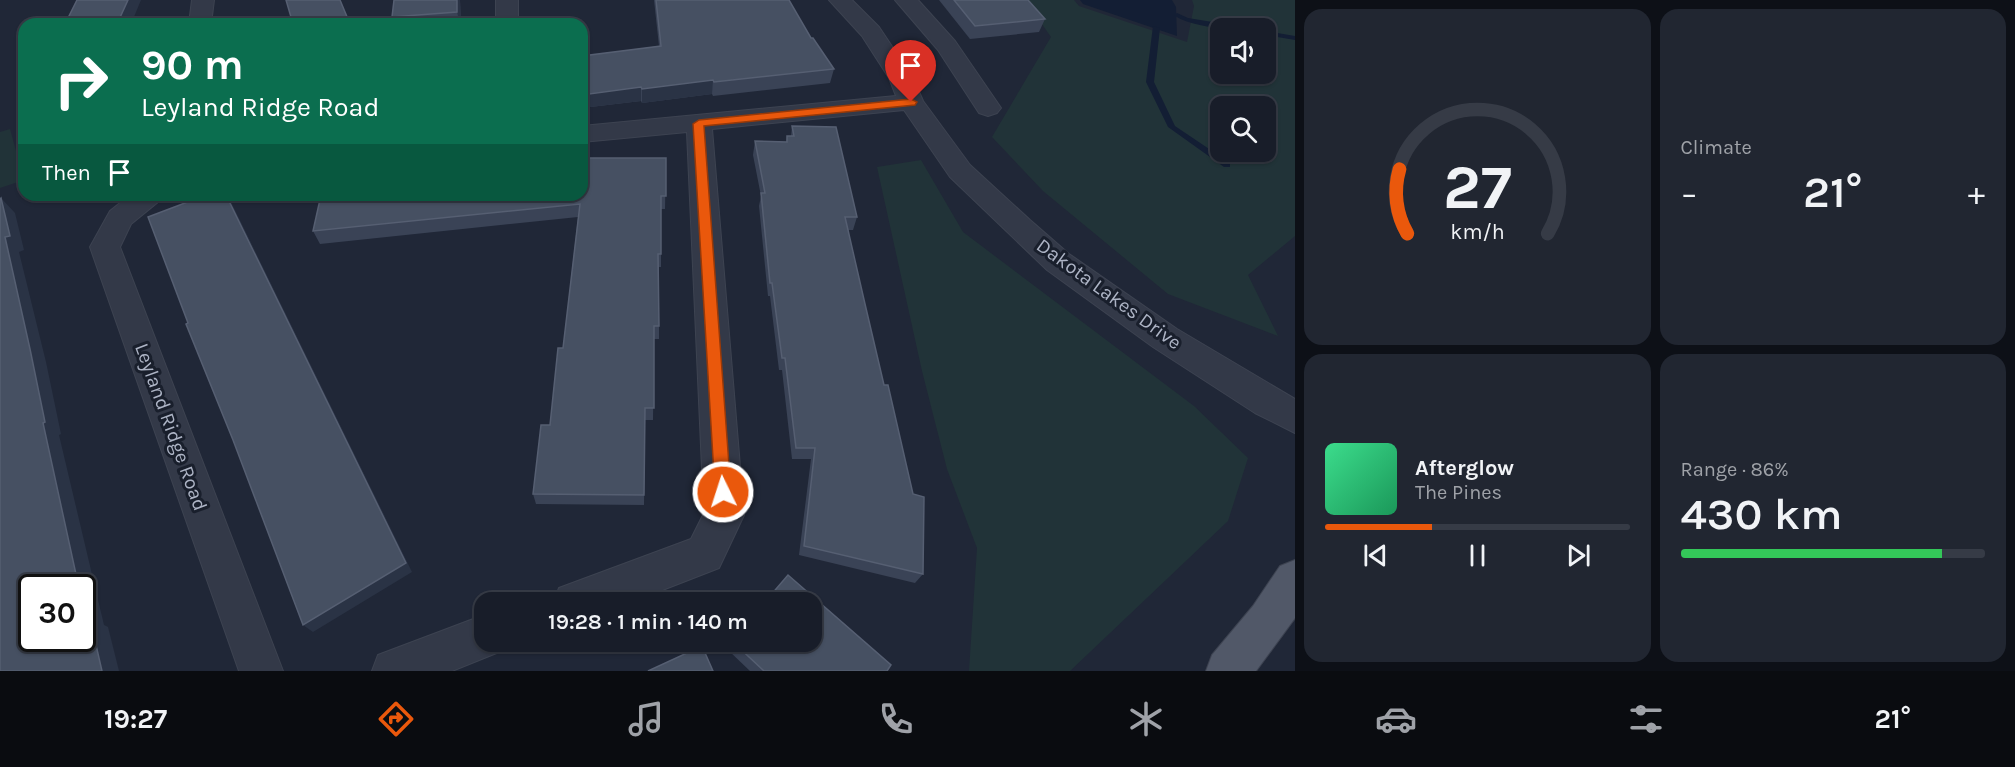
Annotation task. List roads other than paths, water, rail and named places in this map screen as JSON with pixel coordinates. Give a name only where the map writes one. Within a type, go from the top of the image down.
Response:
[{"type":"main road","points":[[1228,671],[1268,621],[1295,581]]},
{"type":"street","points":[[201,18],[203,0]]},
{"type":"street","points":[[507,0],[507,18]]},
{"type":"street","name":"Dakota Lakes Drive","points":[[840,0],[871,32],[901,78],[911,102],[960,171],[1058,262],[1165,338],[1295,417]]},
{"type":"street","points":[[906,0],[947,46],[988,108]]},
{"type":"street","points":[[588,133],[911,102]]},
{"type":"street","points":[[603,592],[705,554],[724,515],[699,124]]},
{"type":"street","name":"Leyland Ridge Road","points":[[141,201],[120,218],[105,247],[261,671]]},
{"type":"street","points":[[394,671],[474,641]]},
{"type":"water","points":[[1080,0],[1172,0],[1176,7],[1177,36],[1083,4]]},
{"type":"waterway","points":[[1177,15],[1186,20],[1210,24]]},
{"type":"waterway","points":[[1156,28],[1150,82],[1172,127],[1227,165]]},
{"type":"waterway","points":[[1276,35],[1295,38]]}]
